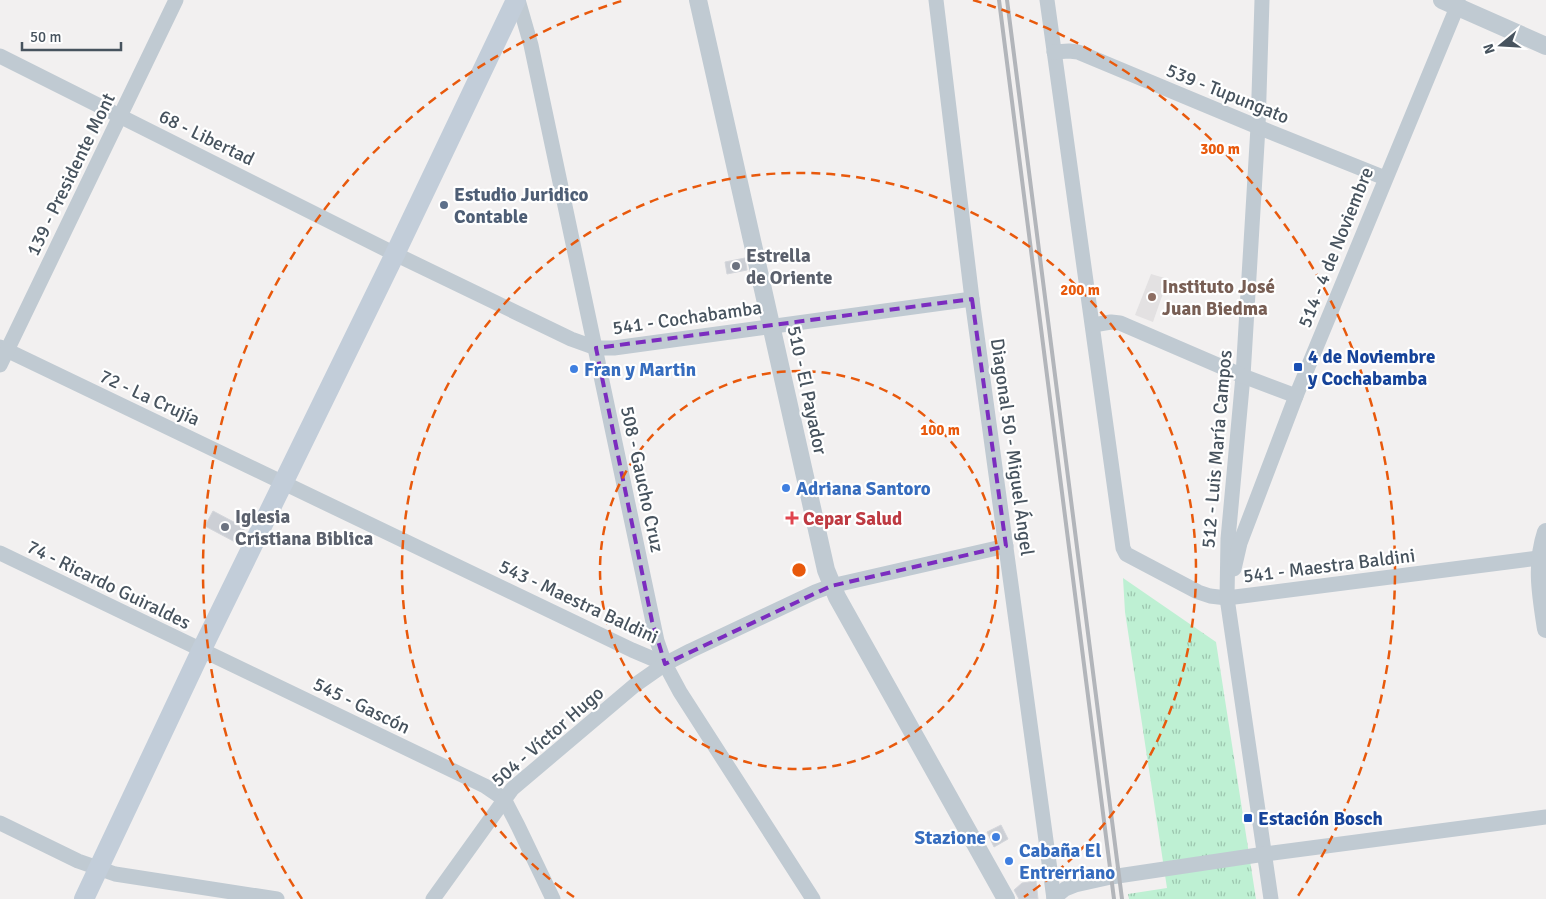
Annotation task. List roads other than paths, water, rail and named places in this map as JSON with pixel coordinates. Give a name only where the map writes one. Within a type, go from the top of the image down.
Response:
[{"type":"main road","points":[[84,899],[201,651],[396,254],[517,0]]},
{"type":"street","name":"139 - Presidente Mont","points":[[0,365],[3,349],[120,117],[176,0]]},
{"type":"street","name":"508 - Gaucho Cruz","points":[[517,0],[531,45],[657,641],[665,664],[680,692],[813,899]]},
{"type":"street","name":"510 - El Payador","points":[[698,0],[831,586],[1006,899]]},
{"type":"street","name":"Diagonal 50 - Miguel Ángel","points":[[936,0],[972,299],[1054,899]]},
{"type":"street","points":[[1047,0],[1092,325],[1110,322],[1120,323],[1243,376],[1296,396]]},
{"type":"street","name":"512 - Luis María Campos","points":[[1262,0],[1258,127],[1243,376],[1228,539],[1227,598],[1271,899]]},
{"type":"street","points":[[1453,2],[1546,46]]},
{"type":"street","name":"514 - 4 de Noviembre","points":[[1227,598],[1240,543],[1296,396],[1385,178],[1453,2]]},
{"type":"street","name":"539 - Tupungato","points":[[1054,52],[1078,52],[1385,178]]},
{"type":"street","name":"68 - Libertad","points":[[0,56],[396,254]]},
{"type":"street","name":"541 - Cochabamba","points":[[396,254],[571,339],[596,348],[614,348],[972,299]]},
{"type":"street","name":"541 - Maestra Baldini","points":[[1092,325],[1123,548],[1126,554],[1198,592],[1227,598],[1543,557]]},
{"type":"street","name":"72 - La Crujía","points":[[3,349],[284,482]]},
{"type":"street","name":"543 - Maestra Baldini","points":[[284,482],[632,650],[665,664],[806,596],[831,586],[1006,546]]},
{"type":"street","points":[[1546,532],[1539,578],[1546,629]]},
{"type":"street","name":"74 - Ricardo Guiraldes","points":[[0,553],[201,651]]},
{"type":"street","name":"545 - Gascón","points":[[201,651],[484,786],[504,799]]},
{"type":"street","name":"504 - Víctor Hugo","points":[[433,899],[504,799],[521,780],[635,685],[665,664]]},
{"type":"street","points":[[504,799],[553,899]]},
{"type":"street","points":[[1054,899],[1070,887],[1111,877],[1264,854],[1546,817]]},
{"type":"street","points":[[0,823],[99,870],[128,877],[277,899]]},
{"type":"railway","points":[[999,0],[1114,899]]},
{"type":"railway","points":[[1007,0],[1122,899]]},
{"type":"place","name":"Estudio Juridico Contable","points":[[444,205]]},
{"type":"place","name":"Estrella de Oriente","points":[[736,266]]},
{"type":"place","name":"Instituto José Juan Biedma","points":[[1152,297]]},
{"type":"place","name":"4 de Noviembre y Cochabamba","points":[[1298,367]]},
{"type":"place","name":"Fran y Martin","points":[[574,369]]},
{"type":"place","name":"Adriana Santoro","points":[[786,488]]},
{"type":"place","name":"Cepar Salud","points":[[792,518]]},
{"type":"place","name":"Iglesia Cristiana Biblica","points":[[225,527]]},
{"type":"place","name":"Estación Bosch","points":[[1248,818]]},
{"type":"place","name":"Stazione","points":[[996,837]]},
{"type":"place","name":"Cabaña El Entrerriano","points":[[1009,861]]}]
